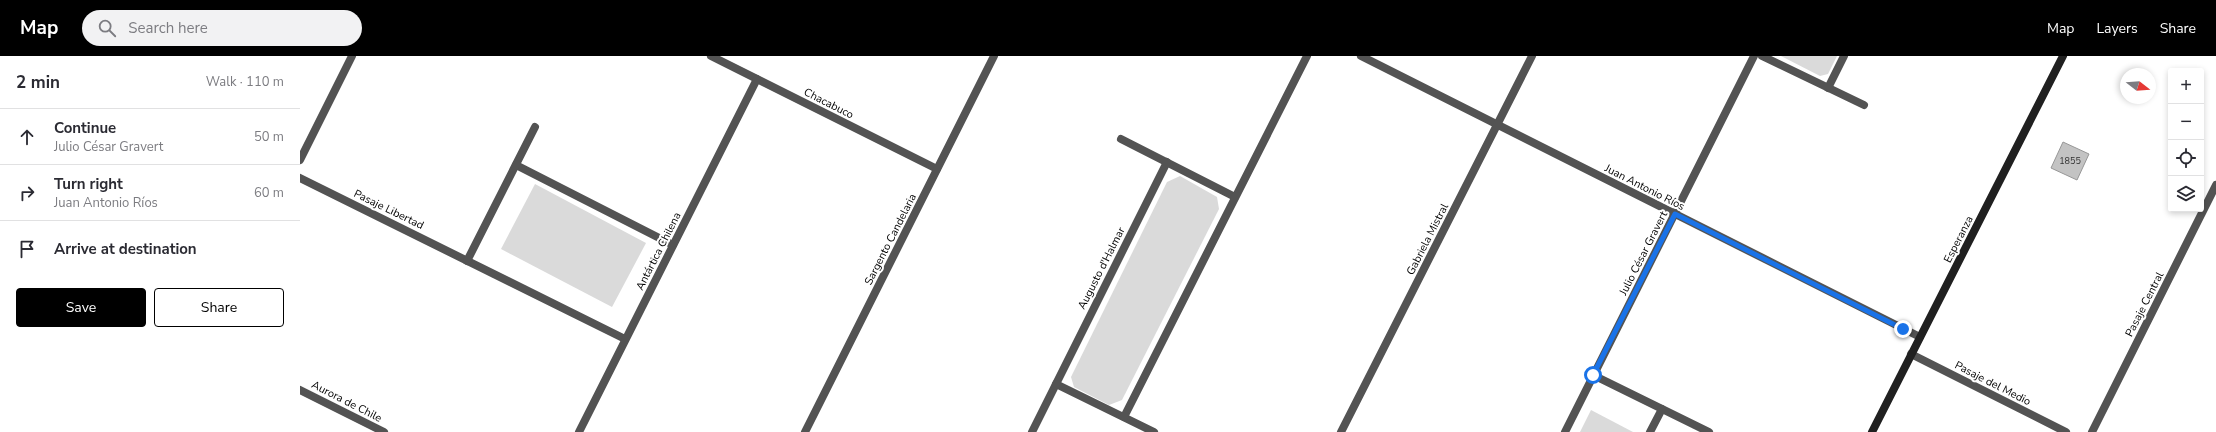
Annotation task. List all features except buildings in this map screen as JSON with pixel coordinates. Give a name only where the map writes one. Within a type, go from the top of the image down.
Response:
[{"type":"street","points":[[300,160],[352,56]]},
{"type":"street","name":"Chacabuco","points":[[711,56],[937,169]]},
{"type":"street","name":"Sargento Candelaria","points":[[804,432],[994,56]]},
{"type":"street","points":[[1124,417],[1306,56]]},
{"type":"street","name":"Juan Antonio Ríos","points":[[1361,56],[1920,337]]},
{"type":"street","name":"Gabriela Mistral","points":[[1341,432],[1532,56]]},
{"type":"street","name":"Julio César Gravert","points":[[1565,432],[1754,56]]},
{"type":"street","points":[[1762,56],[1864,105]]},
{"type":"street","points":[[1828,88],[1844,56]]},
{"type":"street","name":"Esperanza","points":[[1872,432],[2064,56]]},
{"type":"street","name":"Antártica Chilena","points":[[579,432],[757,79]]},
{"type":"street","points":[[467,261],[535,127]]},
{"type":"street","points":[[1121,139],[1235,197]]},
{"type":"street","name":"Augusto d'Halmar","points":[[1032,432],[1166,162]]},
{"type":"street","points":[[516,165],[673,245]]},
{"type":"street","name":"Pasaje Libertad","points":[[300,178],[625,340]]},
{"type":"street","name":"Pasaje Central","points":[[2092,432],[2216,185]]},
{"type":"street","name":"Pasaje del Medio","points":[[1911,354],[2066,432]]},
{"type":"street","points":[[1593,375],[1709,432]]},
{"type":"street","points":[[1056,384],[1154,432]]},
{"type":"street","name":"Aurora de Chile","points":[[300,390],[384,432]]},
{"type":"street","points":[[1650,432],[1662,409]]},
{"type":"shaded area","points":[[1781,56],[1837,56],[1828,74],[1820,76]]},
{"type":"shaded area","points":[[1180,176],[1217,197],[1219,209],[1122,400],[1109,405],[1074,387],[1071,377],[1167,182]]},
{"type":"shaded area","points":[[535,184],[646,243],[612,307],[501,249]]},
{"type":"shaded area","points":[[1591,410],[1633,432],[1580,432]]},
{"type":"route","points":[[1593,375],[1675,214],[1903,329]]}]
